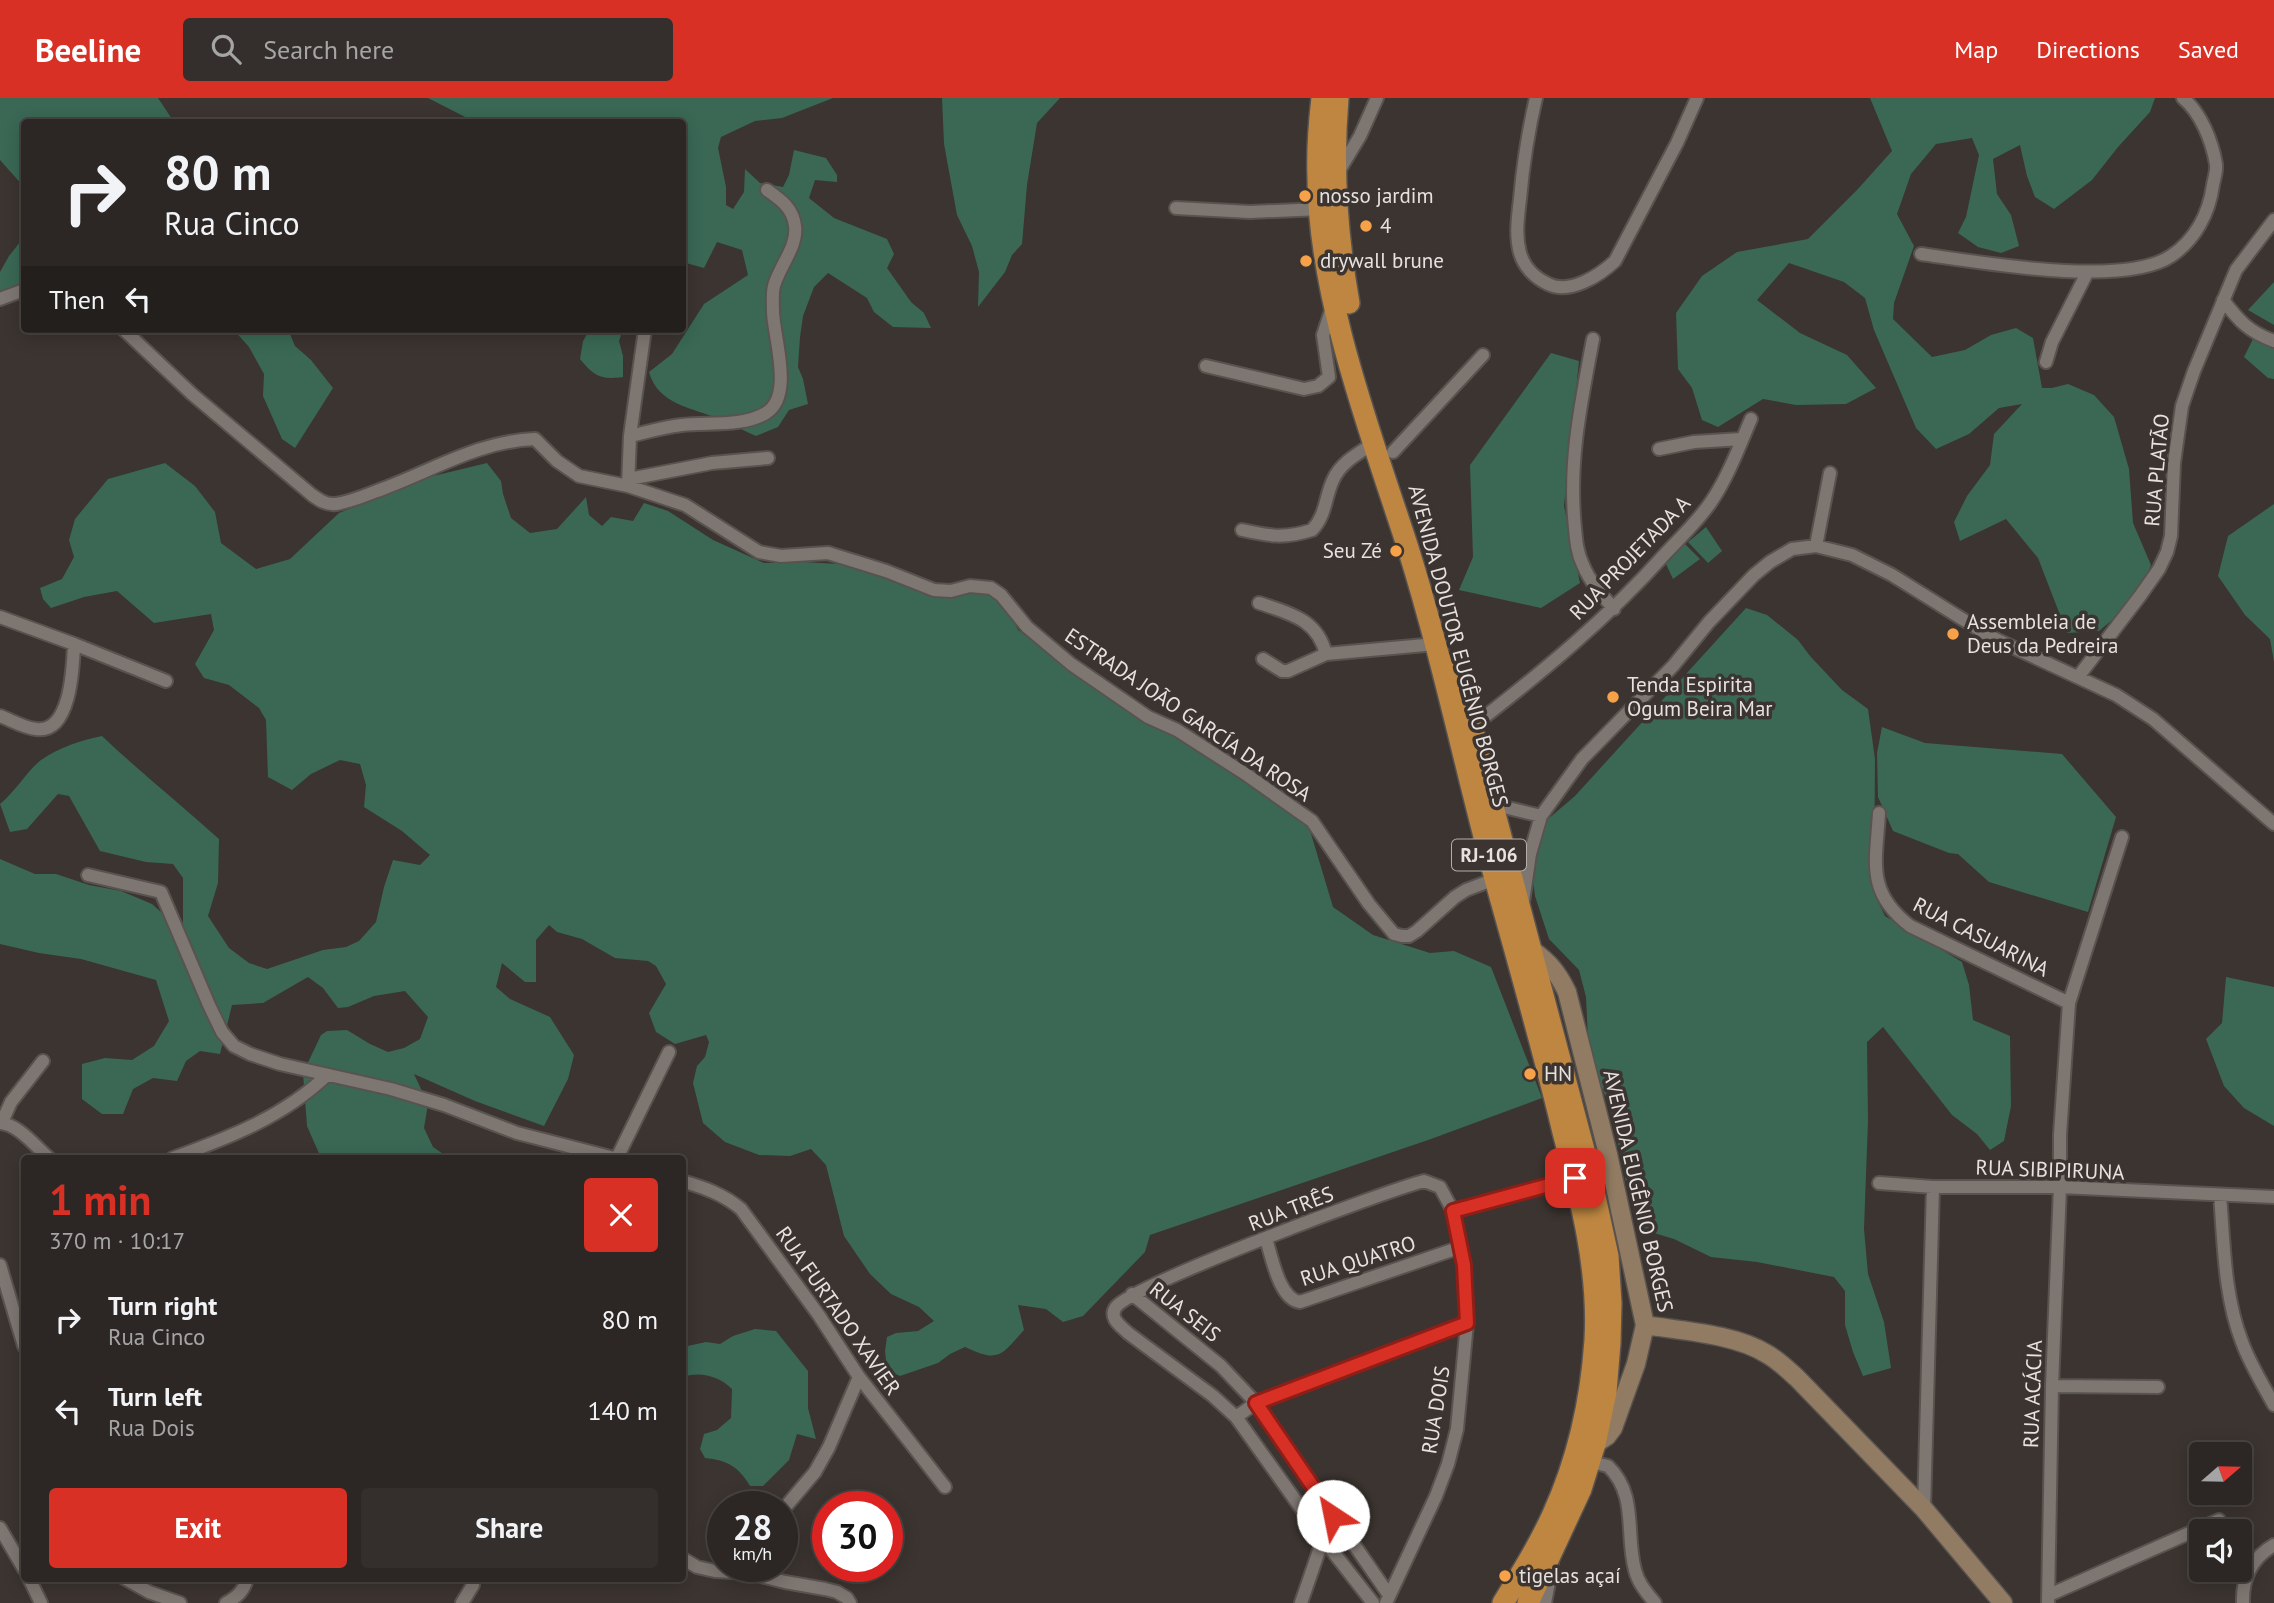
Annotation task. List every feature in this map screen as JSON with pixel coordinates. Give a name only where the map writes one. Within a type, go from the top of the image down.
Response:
[{"type":"highway","name":"AVENIDA DOUTOR EUGÊNIO BORGES","points":[[1322,98],[1317,178],[1334,302],[1383,448],[1432,577],[1589,1169],[1608,1256],[1611,1343],[1606,1392],[1593,1453],[1528,1603]]},
{"type":"highway","name":"AVENIDA DOUTOR EUGÊNIO BORGES","points":[[1338,98],[1335,177],[1338,233],[1355,332],[1495,879],[1545,1060],[1575,1178],[1594,1271],[1595,1338],[1587,1409],[1581,1434],[1553,1514],[1503,1603]]},
{"type":"main road","name":"AVENIDA EUGÊNIO BORGES","points":[[1532,950],[1548,962],[1567,992],[1608,1154],[1645,1325],[1636,1364],[1613,1428],[1593,1453]]},
{"type":"main road","points":[[1645,1325],[1727,1339],[1749,1345],[1767,1354],[1797,1378],[1924,1509],[2003,1603]]},
{"type":"street","points":[[1335,177],[1360,136],[1377,98]]},
{"type":"street","points":[[1536,98],[1527,136],[1517,228],[1520,253],[1524,262],[1537,279],[1554,287],[1576,284],[1600,274],[1615,261],[1697,98]]},
{"type":"street","points":[[1921,254],[2087,273],[2147,266],[2170,257],[2200,228],[2212,198],[2216,166],[2204,126],[2183,98]]},
{"type":"street","points":[[630,436],[678,425],[744,420],[765,414],[774,406],[781,389],[773,312],[774,286],[796,230],[793,215],[784,202],[767,190]]},
{"type":"street","points":[[1176,208],[1250,212],[1321,209]]},
{"type":"street","name":"RUA PLATÃO","points":[[2078,677],[2140,596],[2167,552],[2171,536],[2174,463],[2182,406],[2236,270],[2274,219]]},
{"type":"street","points":[[2046,362],[2052,342],[2087,273]]},
{"type":"street","points":[[0,299],[21,291]]},
{"type":"street","points":[[2224,300],[2238,320],[2256,334],[2274,341]]},
{"type":"street","points":[[1206,366],[1304,389],[1318,386],[1329,377],[1323,335],[1334,302]]},
{"type":"street","name":"ESTRADA JOÃO GARCÍA DA ROSA","points":[[127,333],[192,394],[312,495],[328,504],[352,500],[400,483],[483,447],[511,440],[535,439],[557,461],[579,476],[629,483],[685,505],[759,552],[781,556],[828,553],[886,571],[934,590],[951,591],[970,586],[991,588],[1002,594],[1027,627],[1071,664],[1148,717],[1177,730],[1247,775],[1312,821],[1347,873],[1394,933],[1409,936],[1455,897],[1495,879]]},
{"type":"street","points":[[644,333],[630,436],[629,483],[712,463],[768,458]]},
{"type":"street","points":[[1593,339],[1575,434],[1572,489],[1574,517],[1577,549],[1582,563],[1592,584],[1614,609]]},
{"type":"street","points":[[1242,530],[1287,537],[1312,530],[1323,514],[1333,480],[1342,466],[1383,448],[1483,355]]},
{"type":"street","name":"RUA PROJETADA A","points":[[1473,726],[1614,609],[1658,562],[1711,502],[1751,419]]},
{"type":"street","points":[[1659,449],[1695,442],[1742,439]]},
{"type":"street","points":[[1816,546],[1830,473]]},
{"type":"street","points":[[1521,913],[1530,854],[1541,816],[1581,759],[1672,666],[1754,575],[1792,549],[1816,546],[1852,555],[1892,575],[1990,637],[2116,695],[2153,719],[2274,824]]},
{"type":"street","points":[[1259,603],[1292,614],[1309,624],[1320,634],[1326,654]]},
{"type":"street","points":[[0,617],[166,681]]},
{"type":"street","points":[[0,716],[35,729],[54,725],[61,716],[69,692],[74,644]]},
{"type":"street","points":[[1263,659],[1282,671],[1288,671],[1326,654],[1436,644]]},
{"type":"street","points":[[1489,794],[1504,807],[1541,816]]},
{"type":"street","name":"RUA CASUARINA","points":[[1879,813],[1876,866],[1878,887],[1886,904],[1897,916],[1910,926],[2069,1003]]},
{"type":"street","name":"RUA CASUARINA","points":[[2060,1187],[2061,1104],[2069,1003],[2122,837]]},
{"type":"street","points":[[88,875],[161,892],[222,1032],[234,1046],[280,1064],[391,1089],[444,1105],[517,1133],[603,1155]]},
{"type":"street","points":[[617,1155],[669,1052]]},
{"type":"street","points":[[43,1061],[10,1102],[1,1122],[21,1133],[46,1155]]},
{"type":"street","points":[[181,1155],[231,1137],[277,1113],[308,1093],[326,1076]]},
{"type":"street","points":[[1453,1211],[1575,1178]]},
{"type":"street","name":"RUA TRÊS","points":[[1132,1294],[1266,1239],[1424,1181],[1440,1187],[1453,1211]]},
{"type":"street","name":"RUA FURTADO XAVIER","points":[[686,1182],[715,1192],[741,1209],[818,1314],[859,1377],[945,1487]]},
{"type":"street","name":"RUA SIBIPIRUNA","points":[[1879,1182],[1933,1187],[2060,1187],[2274,1197]]},
{"type":"street","points":[[1924,1509],[1933,1187]]},
{"type":"street","name":"RUA ACÁCIA","points":[[2048,1599],[2052,1386],[2060,1187]]},
{"type":"street","points":[[2220,1195],[2228,1286],[2234,1317],[2243,1345],[2274,1405]]},
{"type":"street","name":"RUA DOIS","points":[[1387,1599],[1436,1496],[1457,1429],[1467,1323],[1464,1265],[1453,1211]]},
{"type":"street","name":"RUA QUATRO","points":[[1266,1239],[1283,1289],[1295,1302],[1461,1247]]},
{"type":"street","points":[[0,1265],[20,1313]]},
{"type":"street","name":"RUA SEIS","points":[[1373,1603],[1323,1539],[1236,1417],[1117,1322],[1113,1316],[1116,1306],[1132,1294],[1221,1366],[1256,1403],[1387,1599]]},
{"type":"street","points":[[1236,1417],[1256,1403],[1467,1323]]},
{"type":"street","points":[[798,1491],[819,1464],[840,1424],[859,1377]]},
{"type":"street","points":[[2052,1386],[2158,1387]]},
{"type":"street","points":[[1593,1453],[1608,1465],[1623,1485],[1628,1502],[1636,1573],[1641,1585],[1655,1603]]},
{"type":"street","points":[[0,1528],[21,1564]]},
{"type":"street","points":[[2048,1599],[2189,1534]]},
{"type":"street","points":[[1301,1603],[1323,1539]]},
{"type":"street","points":[[2243,1603],[2244,1585],[2253,1562],[2274,1545]]},
{"type":"street","points":[[1545,1603],[1554,1548]]},
{"type":"street","points":[[686,1561],[707,1569]]},
{"type":"street","points":[[31,1582],[41,1603]]},
{"type":"street","points":[[132,1582],[180,1603]]},
{"type":"street","points":[[226,1603],[234,1599],[246,1582]]},
{"type":"street","points":[[798,1582],[837,1592],[850,1603]]},
{"type":"street","points":[[462,1603],[473,1585]]},
{"type":"green space","points":[[0,98],[158,98],[172,119],[21,119],[21,184],[0,160]]},
{"type":"green space","points":[[428,98],[833,98],[782,118],[755,121],[721,137],[718,148],[726,187],[726,205],[733,209],[744,192],[745,169],[760,183],[783,187],[789,175],[794,150],[826,158],[837,175],[837,182],[815,180],[809,198],[834,218],[887,239],[894,254],[887,268],[911,302],[924,313],[931,328],[893,327],[874,312],[867,298],[828,273],[814,287],[803,316],[798,367],[808,404],[789,410],[778,427],[756,436],[678,404],[660,392],[649,372],[672,354],[704,304],[748,275],[742,250],[717,242],[704,268],[686,263],[686,119],[469,119]]},
{"type":"green space","points":[[942,98],[1060,98],[1037,123],[1027,185],[1022,244],[978,307],[979,272],[972,246],[957,215],[944,144]]},
{"type":"green space","points":[[1870,98],[2155,98],[2150,112],[2092,180],[2054,209],[2035,197],[2020,145],[1993,159],[1997,194],[2011,215],[2019,246],[2001,253],[1978,247],[1958,233],[1966,217],[1979,155],[1972,138],[1936,144],[1911,174],[1897,214],[1914,246],[1894,303],[1893,319],[1932,357],[1965,350],[1991,335],[2016,328],[2033,338],[2042,388],[2068,384],[2094,395],[2114,417],[2129,469],[2133,523],[2151,565],[2136,600],[2099,631],[2067,633],[2038,558],[2006,519],[1960,541],[1954,522],[1967,496],[1990,465],[1994,434],[2022,404],[1999,408],[1969,434],[1936,449],[1916,428],[1874,330],[1865,298],[1844,282],[1789,263],[1757,300],[1800,333],[1847,355],[1876,388],[1846,404],[1796,405],[1763,399],[1718,427],[1702,420],[1692,388],[1678,369],[1676,313],[1702,276],[1737,252],[1808,239],[1892,151]]},
{"type":"green space","points":[[21,241],[21,285],[0,296],[0,272]]},
{"type":"green space","points":[[2274,282],[2274,325],[2248,310]]},
{"type":"green space","points":[[237,333],[290,333],[295,346],[311,360],[333,388],[295,448],[282,439],[263,396],[264,374],[249,347]]},
{"type":"green space","points":[[588,333],[622,333],[619,341],[623,356],[623,377],[598,376],[589,369],[580,359],[583,341]]},
{"type":"green space","points":[[2253,339],[2274,345],[2274,379],[2268,378],[2244,357]]},
{"type":"green space","points":[[1551,353],[1579,361],[1564,506],[1580,583],[1541,608],[1459,590],[1473,557],[1470,465]]},
{"type":"green space","points":[[165,463],[195,486],[215,512],[221,543],[256,569],[290,559],[339,513],[425,478],[487,463],[501,481],[511,518],[530,533],[557,529],[586,497],[589,515],[602,526],[611,517],[633,521],[644,503],[668,511],[713,540],[764,563],[856,565],[908,587],[957,595],[981,588],[1005,603],[1018,630],[1101,691],[1148,722],[1227,766],[1297,815],[1309,827],[1333,907],[1373,935],[1430,953],[1454,951],[1491,967],[1542,1098],[1150,1235],[1145,1252],[1083,1316],[1063,1322],[1046,1309],[1018,1305],[1024,1330],[1004,1351],[993,1356],[965,1347],[938,1363],[900,1376],[887,1370],[887,1337],[896,1333],[918,1331],[934,1321],[919,1307],[891,1294],[870,1274],[844,1236],[826,1165],[811,1149],[790,1156],[759,1155],[725,1142],[703,1123],[693,1083],[697,1066],[705,1057],[709,1042],[706,1035],[675,1044],[656,1032],[649,1013],[666,984],[656,966],[648,961],[615,958],[582,939],[557,932],[549,925],[536,940],[536,982],[525,982],[502,963],[496,987],[510,999],[550,1017],[574,1055],[568,1079],[544,1126],[475,1101],[414,1074],[428,1104],[424,1128],[433,1147],[445,1155],[320,1155],[307,1126],[303,1073],[321,1035],[327,1031],[347,1030],[388,1052],[404,1048],[420,1039],[428,1017],[405,991],[374,996],[348,1007],[338,1008],[323,988],[308,977],[263,1003],[232,1005],[220,1054],[200,1051],[186,1061],[177,1081],[153,1078],[133,1089],[123,1114],[102,1114],[82,1099],[82,1064],[105,1058],[132,1060],[154,1046],[169,1021],[156,980],[81,959],[0,944],[0,859],[35,874],[56,874],[89,885],[121,891],[152,904],[183,932],[183,878],[173,864],[146,862],[100,851],[69,796],[58,794],[27,829],[10,832],[0,804],[41,760],[70,745],[102,736],[219,839],[218,883],[208,916],[229,948],[249,963],[267,969],[359,941],[376,922],[393,860],[420,865],[430,855],[402,831],[364,807],[366,785],[360,764],[340,760],[311,774],[292,790],[268,777],[266,720],[259,708],[229,685],[204,678],[195,664],[214,630],[211,614],[154,623],[117,591],[84,597],[51,608],[43,599],[40,588],[62,579],[74,557],[69,540],[75,519],[108,479]]},
{"type":"green space","points":[[2274,504],[2274,662],[2270,639],[2245,615],[2218,576],[2228,536]]},
{"type":"green space","points":[[1706,527],[1722,551],[1708,563],[1688,542]]},
{"type":"green space","points":[[1685,544],[1700,559],[1673,579],[1666,564]]},
{"type":"green space","points":[[1746,608],[1767,615],[1798,640],[1842,690],[1868,709],[1875,759],[1874,893],[1885,916],[1962,962],[1969,985],[1973,1020],[2010,1036],[2011,1106],[2004,1141],[1990,1150],[1977,1134],[1952,1115],[1883,1027],[1867,1042],[1868,1121],[1864,1229],[1868,1274],[1884,1322],[1891,1368],[1863,1376],[1845,1325],[1845,1291],[1834,1277],[1757,1262],[1711,1257],[1674,1239],[1644,1230],[1631,1165],[1626,1182],[1610,1106],[1589,1060],[1586,997],[1579,970],[1549,939],[1535,896],[1533,880],[1538,848],[1548,819],[1575,796]]},
{"type":"green space","points":[[1882,727],[1925,743],[2062,754],[2116,817],[2088,912],[1989,882],[1958,854],[1893,831],[1878,797],[1877,753]]},
{"type":"green space","points":[[2226,977],[2274,987],[2274,1126],[2244,1108],[2224,1086],[2206,1039],[2222,1023]]},
{"type":"green space","points":[[755,1329],[776,1331],[808,1371],[808,1408],[816,1439],[797,1434],[789,1460],[763,1486],[750,1486],[737,1469],[705,1458],[700,1449],[704,1434],[717,1430],[731,1418],[732,1389],[709,1376],[686,1377],[686,1346],[706,1342],[720,1344],[733,1336]]},
{"type":"place","name":"nosso jardim","points":[[1305,196]]},
{"type":"place","name":"4","points":[[1366,226]]},
{"type":"place","name":"drywall brune","points":[[1306,261]]},
{"type":"place","name":"Seu Zé","points":[[1396,551]]},
{"type":"place","name":"Assembleia de Deus da Pedreira","points":[[1953,634]]},
{"type":"place","name":"Tenda Espirita Ogum Beira Mar","points":[[1613,697]]},
{"type":"place","name":"HN","points":[[1530,1074]]},
{"type":"place","name":"tigelas açaí","points":[[1505,1576]]},
{"type":"route","points":[[1333,1516],[1256,1403],[1467,1323],[1464,1265],[1453,1211],[1575,1178]]}]
